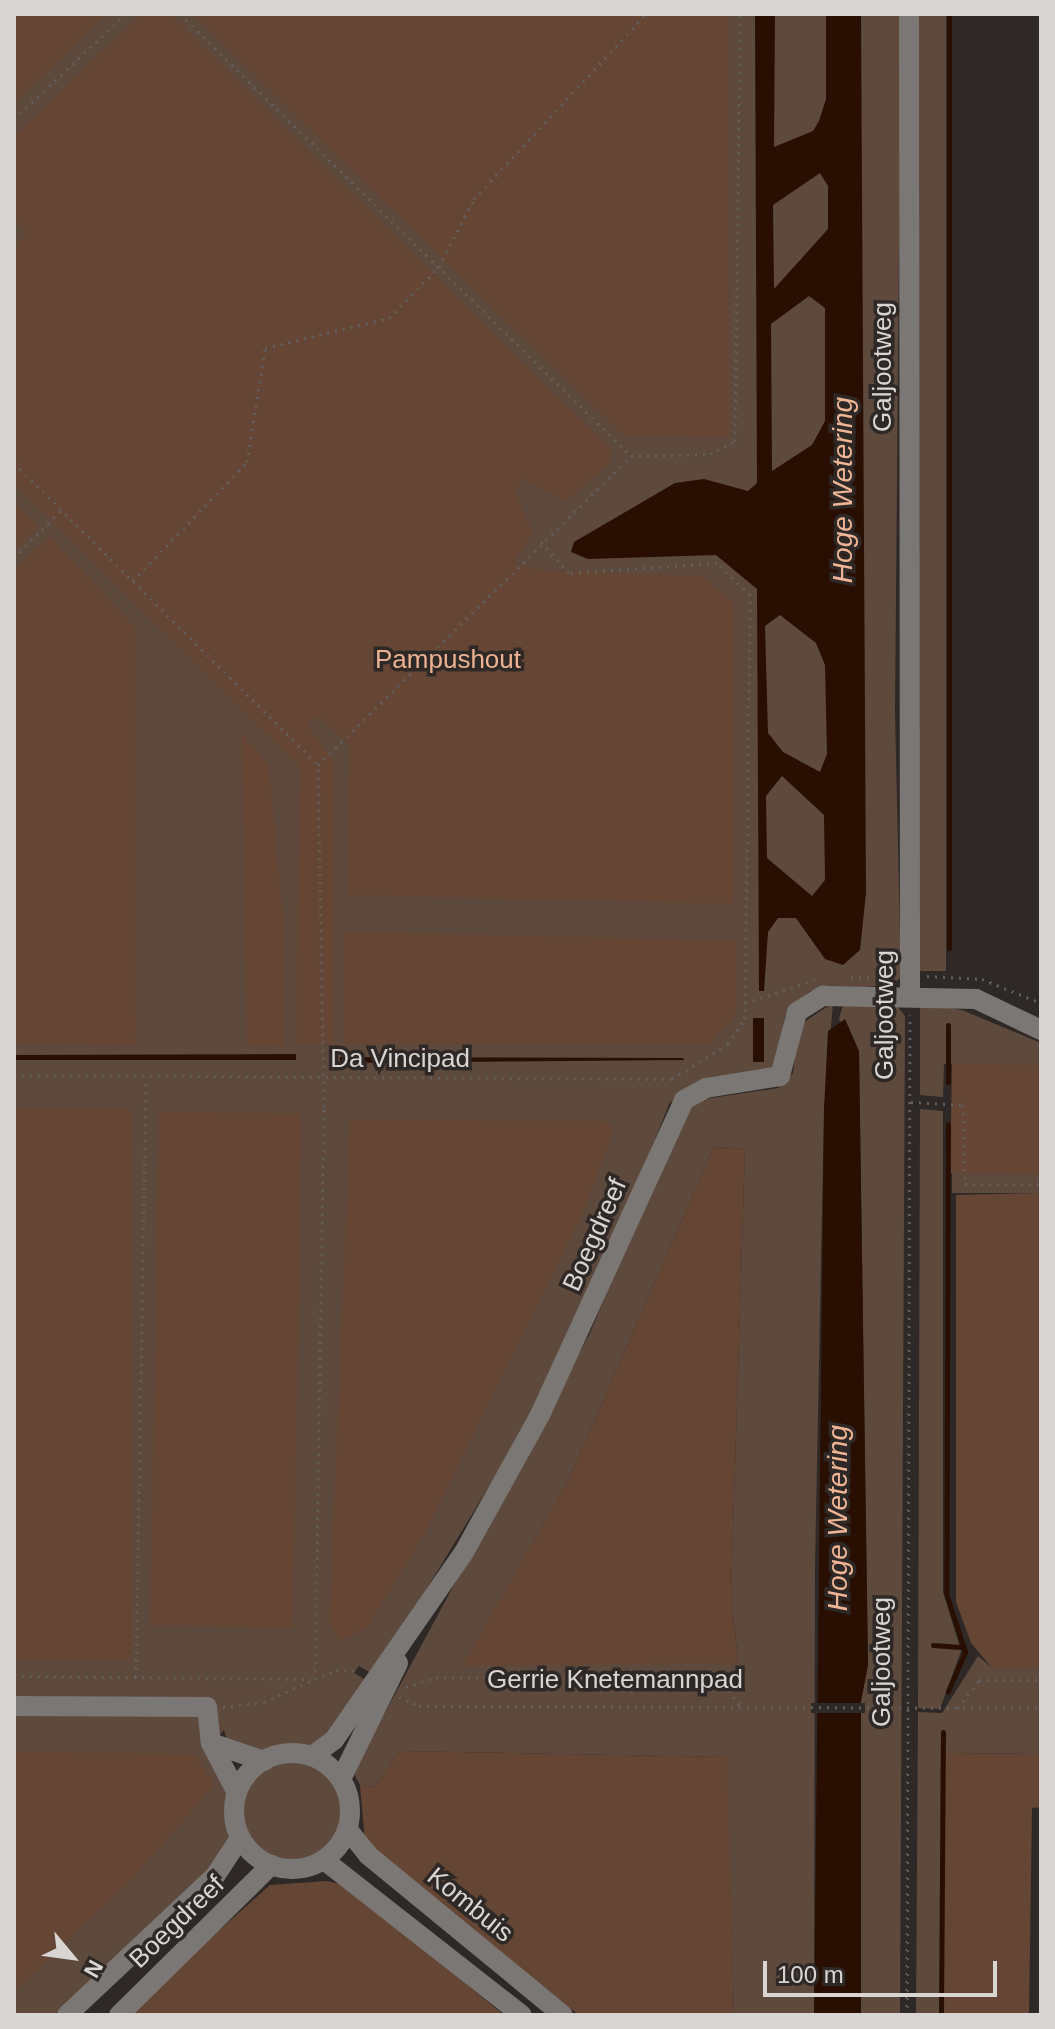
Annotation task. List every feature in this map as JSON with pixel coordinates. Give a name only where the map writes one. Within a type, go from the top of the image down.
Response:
[{"type":"street","name":"Galjootweg","points":[[909,14],[910,995]]},
{"type":"street","points":[[910,995],[976,999],[1041,1030]]},
{"type":"street","name":"Boegdreef","points":[[341,1779],[382,1686],[540,1415],[615,1260],[676,1108],[706,1088],[780,1076],[792,1022],[813,999],[910,995]]},
{"type":"street","name":"Boegdreef","points":[[312,1756],[334,1740],[382,1686]]},
{"type":"street","points":[[14,1706],[207,1707],[211,1743],[237,1793],[240,1838],[271,1865],[307,1868],[324,1860],[348,1830],[341,1779],[312,1756],[264,1761],[211,1743]]},
{"type":"street","points":[[237,1793],[264,1761]]},
{"type":"street","name":"Kombuis","points":[[348,1830],[368,1855],[563,2015]]},
{"type":"street","name":"Boegdreef","points":[[67,2015],[215,1876],[240,1838]]},
{"type":"street","name":"Kombuis","points":[[324,1860],[522,2015]]},
{"type":"street","name":"Boegdreef","points":[[119,2015],[271,1865]]},
{"type":"path","points":[[14,119],[126,14]]},
{"type":"path","points":[[180,14],[631,456]]},
{"type":"path","points":[[133,581],[247,462],[265,348],[389,318],[439,267],[474,199],[646,14]]},
{"type":"path","points":[[14,1676],[315,1679],[324,1107],[318,1077],[318,765],[539,540],[631,456],[710,454],[735,441],[740,14]]},
{"type":"path","points":[[14,463],[318,765]]},
{"type":"path","points":[[14,558],[60,511]]},
{"type":"path","name":"Da Vincipad","points":[[14,1075],[672,1079],[728,1044],[745,1019],[750,595],[717,563],[569,573],[539,540]]},
{"type":"path","name":"Galjootweg","points":[[907,2015],[910,995]]},
{"type":"path","points":[[136,1677],[146,1076]]},
{"type":"path","points":[[911,1102],[963,1105],[965,1184],[1041,1184]]},
{"type":"path","name":"Gerrie Knetemannpad","points":[[207,1707],[264,1702],[346,1667],[419,1706],[1041,1708]]},
{"type":"path","points":[[382,1686],[417,1689],[436,1677],[718,1678],[741,1706]]},
{"type":"path","points":[[958,1708],[979,1680],[1041,1680]]},
{"type":"green space","name":"Pampushout","points":[[14,14],[901,14],[895,712],[901,977],[893,985],[810,991],[785,1016],[775,1068],[670,1102],[595,1288],[526,1426],[374,1675],[359,1666],[354,1673],[369,1682],[328,1739],[310,1746],[261,1751],[228,1744],[224,1730],[206,1751],[228,1790],[230,1842],[202,1880],[54,2015],[14,2015]],"holes":[[[753,1018],[764,1018],[763,1061],[753,1061]]]},
{"type":"green space","points":[[14,14],[106,14],[14,104]]},
{"type":"green space","points":[[141,14],[170,14],[610,448],[610,463],[565,502],[525,479],[514,490],[533,533],[514,562],[542,570],[704,576],[734,603],[734,904],[347,895],[350,745],[318,717],[307,725],[334,760],[334,1044],[296,1045],[299,766],[14,484],[14,247],[27,233],[14,220],[14,136]]},
{"type":"green space","points":[[192,14],[728,14],[729,438],[624,436]]},
{"type":"green space","points":[[917,14],[946,14],[946,971],[917,971]]},
{"type":"green space","points":[[14,501],[39,526],[14,551]]},
{"type":"green space","points":[[50,536],[135,627],[136,1046],[14,1044],[14,570]]},
{"type":"green space","points":[[241,732],[269,765],[285,940],[284,1046],[247,1046]]},
{"type":"green space","points":[[344,932],[737,940],[736,1014],[708,1045],[343,1044]]},
{"type":"green space","points":[[833,1003],[824,1110],[815,1567],[814,2015],[734,2015],[726,1757],[400,1751],[374,1787],[360,1785],[353,1772],[590,1333],[676,1125],[698,1100],[778,1088],[793,1073],[799,1025]],"holes":[[[714,1147],[745,1149],[731,1593],[738,1662],[463,1665],[569,1479]]]},
{"type":"green space","points":[[920,1004],[962,1010],[1041,1043],[1041,1065],[944,1064],[943,1097],[920,1095]]},
{"type":"green space","points":[[843,1005],[898,1007],[905,1016],[900,2015],[861,2015],[861,1701],[868,1665],[859,1051],[839,1019]]},
{"type":"green space","points":[[952,1063],[1041,1065],[1039,1175],[950,1173]]},
{"type":"green space","points":[[14,1109],[131,1109],[131,1659],[14,1659]]},
{"type":"green space","points":[[920,1109],[943,1111],[943,1592],[961,1651],[940,1709],[918,1708]]},
{"type":"green space","points":[[159,1111],[302,1113],[293,1627],[150,1625]]},
{"type":"green space","points":[[350,1119],[606,1121],[614,1129],[586,1205],[425,1534],[366,1629],[341,1641],[329,1624]]},
{"type":"green space","points":[[714,1147],[745,1149],[731,1593],[738,1663],[462,1666],[569,1479]]},
{"type":"green space","points":[[952,1170],[1041,1170],[1041,1193],[952,1193]]},
{"type":"green space","points":[[1041,1193],[1041,1667],[991,1667],[971,1643],[956,1602],[956,1195]]},
{"type":"green space","points":[[978,1656],[991,1667],[1041,1667],[1041,1754],[940,1753],[943,2015],[916,2015],[918,1712],[942,1713]]},
{"type":"green space","points":[[14,1751],[196,1754],[214,1786],[129,1882],[14,1992]]},
{"type":"green space","points":[[400,1751],[727,1757],[734,2015],[579,2015],[365,1842],[360,1785],[374,1787]]},
{"type":"green space","points":[[940,1753],[1041,1754],[1041,1807],[1032,1808],[1029,2015],[943,2015]]},
{"type":"green space","points":[[292,1761],[311,1765],[327,1776],[338,1792],[342,1811],[338,1830],[327,1846],[311,1857],[292,1861],[273,1857],[257,1846],[246,1830],[242,1811],[246,1792],[257,1776],[273,1765]]},
{"type":"green space","points":[[327,1881],[344,1885],[504,2015],[124,2015],[270,1885]]},
{"type":"water","name":"Hoge Wetering","points":[[755,14],[775,14],[774,147],[813,131],[819,121],[826,99],[826,14],[861,14],[866,893],[860,950],[843,965],[825,959],[796,918],[778,918],[768,932],[764,991],[759,991],[757,589],[716,555],[588,559],[571,552],[574,542],[675,483],[704,479],[748,491],[757,483]],"holes":[[[820,173],[828,186],[828,229],[774,289],[773,205]],[[809,296],[825,308],[825,421],[812,445],[772,471],[771,324]],[[780,615],[816,643],[825,665],[827,754],[820,772],[783,752],[768,733],[765,626]],[[782,776],[824,815],[825,880],[812,896],[767,858],[766,796]]]},
{"type":"water","points":[[753,1018],[764,1018],[764,1062],[753,1062]]},
{"type":"water","name":"Hoge Wetering","points":[[845,1019],[859,1051],[868,1665],[861,1701],[861,2015],[814,2015],[824,1110],[828,1031]]},
{"type":"water","points":[[296,1054],[296,1060],[14,1060],[14,1055]]},
{"type":"water","points":[[340,1057],[683,1058],[684,1060],[340,1063]]},
{"type":"pier","points":[[811,1703],[865,1703],[865,1713],[811,1713]]},
{"type":"waterway","points":[[949,14],[949,948]]},
{"type":"waterway","points":[[948,1025],[948,1082]]},
{"type":"waterway","points":[[948,1124],[946,1593],[965,1652],[948,1691]]},
{"type":"waterway","points":[[933,1645],[964,1647]]},
{"type":"waterway","points":[[941,2015],[943,1732]]}]
